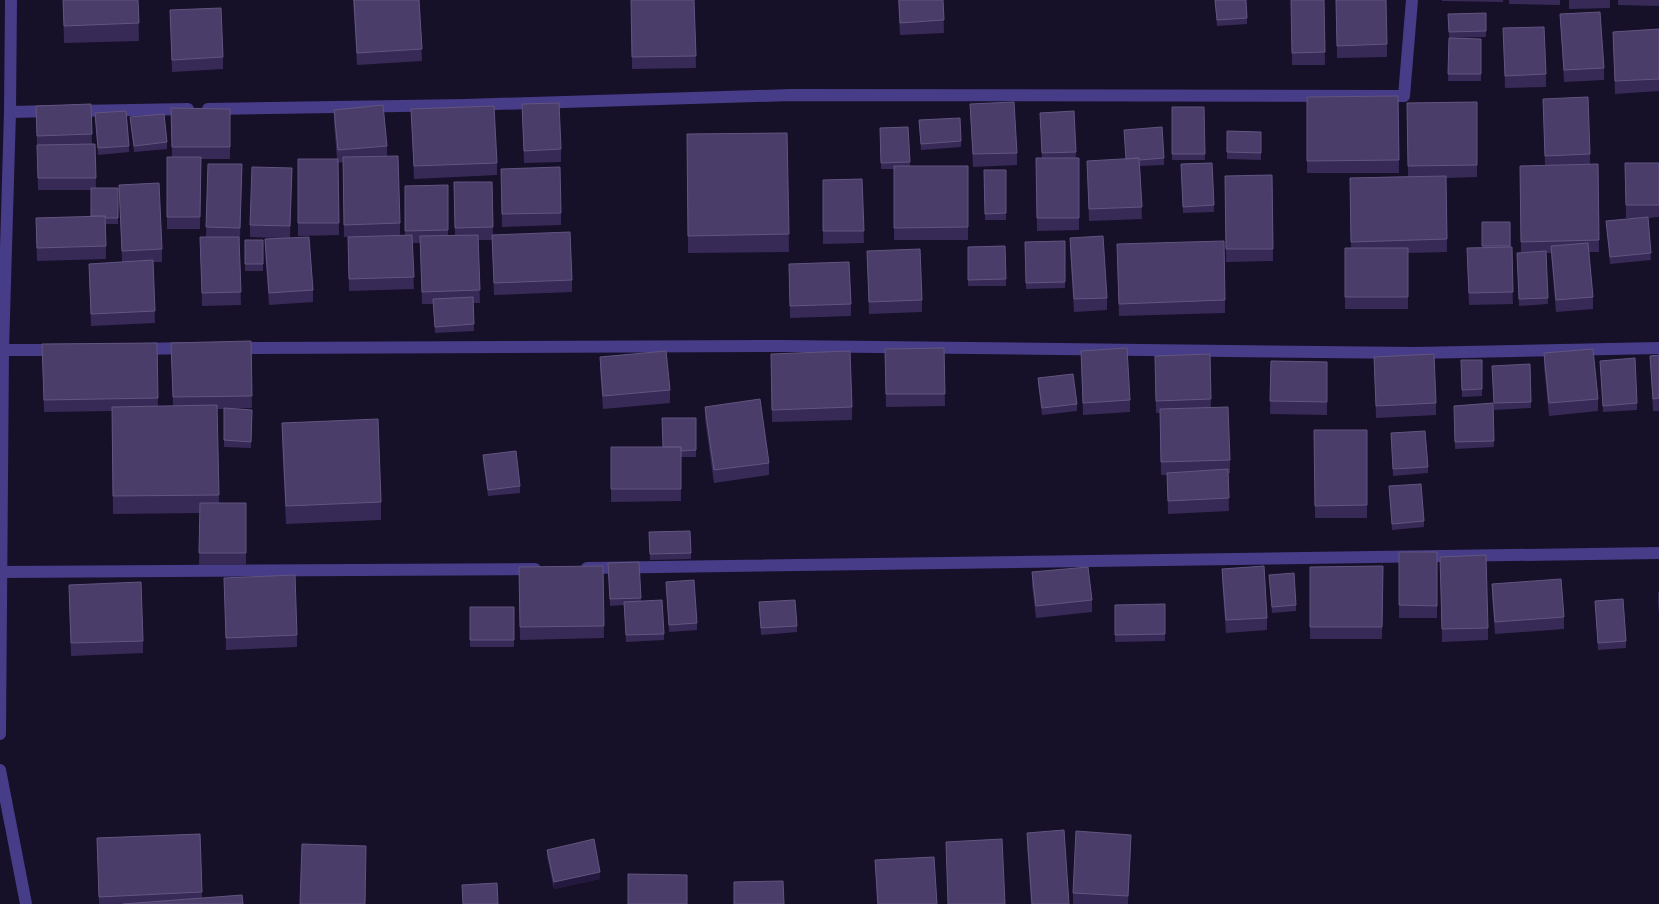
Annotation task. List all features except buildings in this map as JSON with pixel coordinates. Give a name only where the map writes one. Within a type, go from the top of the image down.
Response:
[{"type":"street","points":[[0,734],[3,350],[10,112],[10,0]]},
{"type":"street","points":[[10,112],[465,105],[791,95],[1404,96],[1412,0]]},
{"type":"street","points":[[219,348],[784,346],[1415,353],[1659,348]]},
{"type":"street","points":[[131,349],[200,348]]},
{"type":"street","points":[[3,350],[72,350]]},
{"type":"street","points":[[570,568],[1659,553]]},
{"type":"street","points":[[2,572],[550,569]]},
{"type":"street","points":[[0,770],[26,904]]}]
